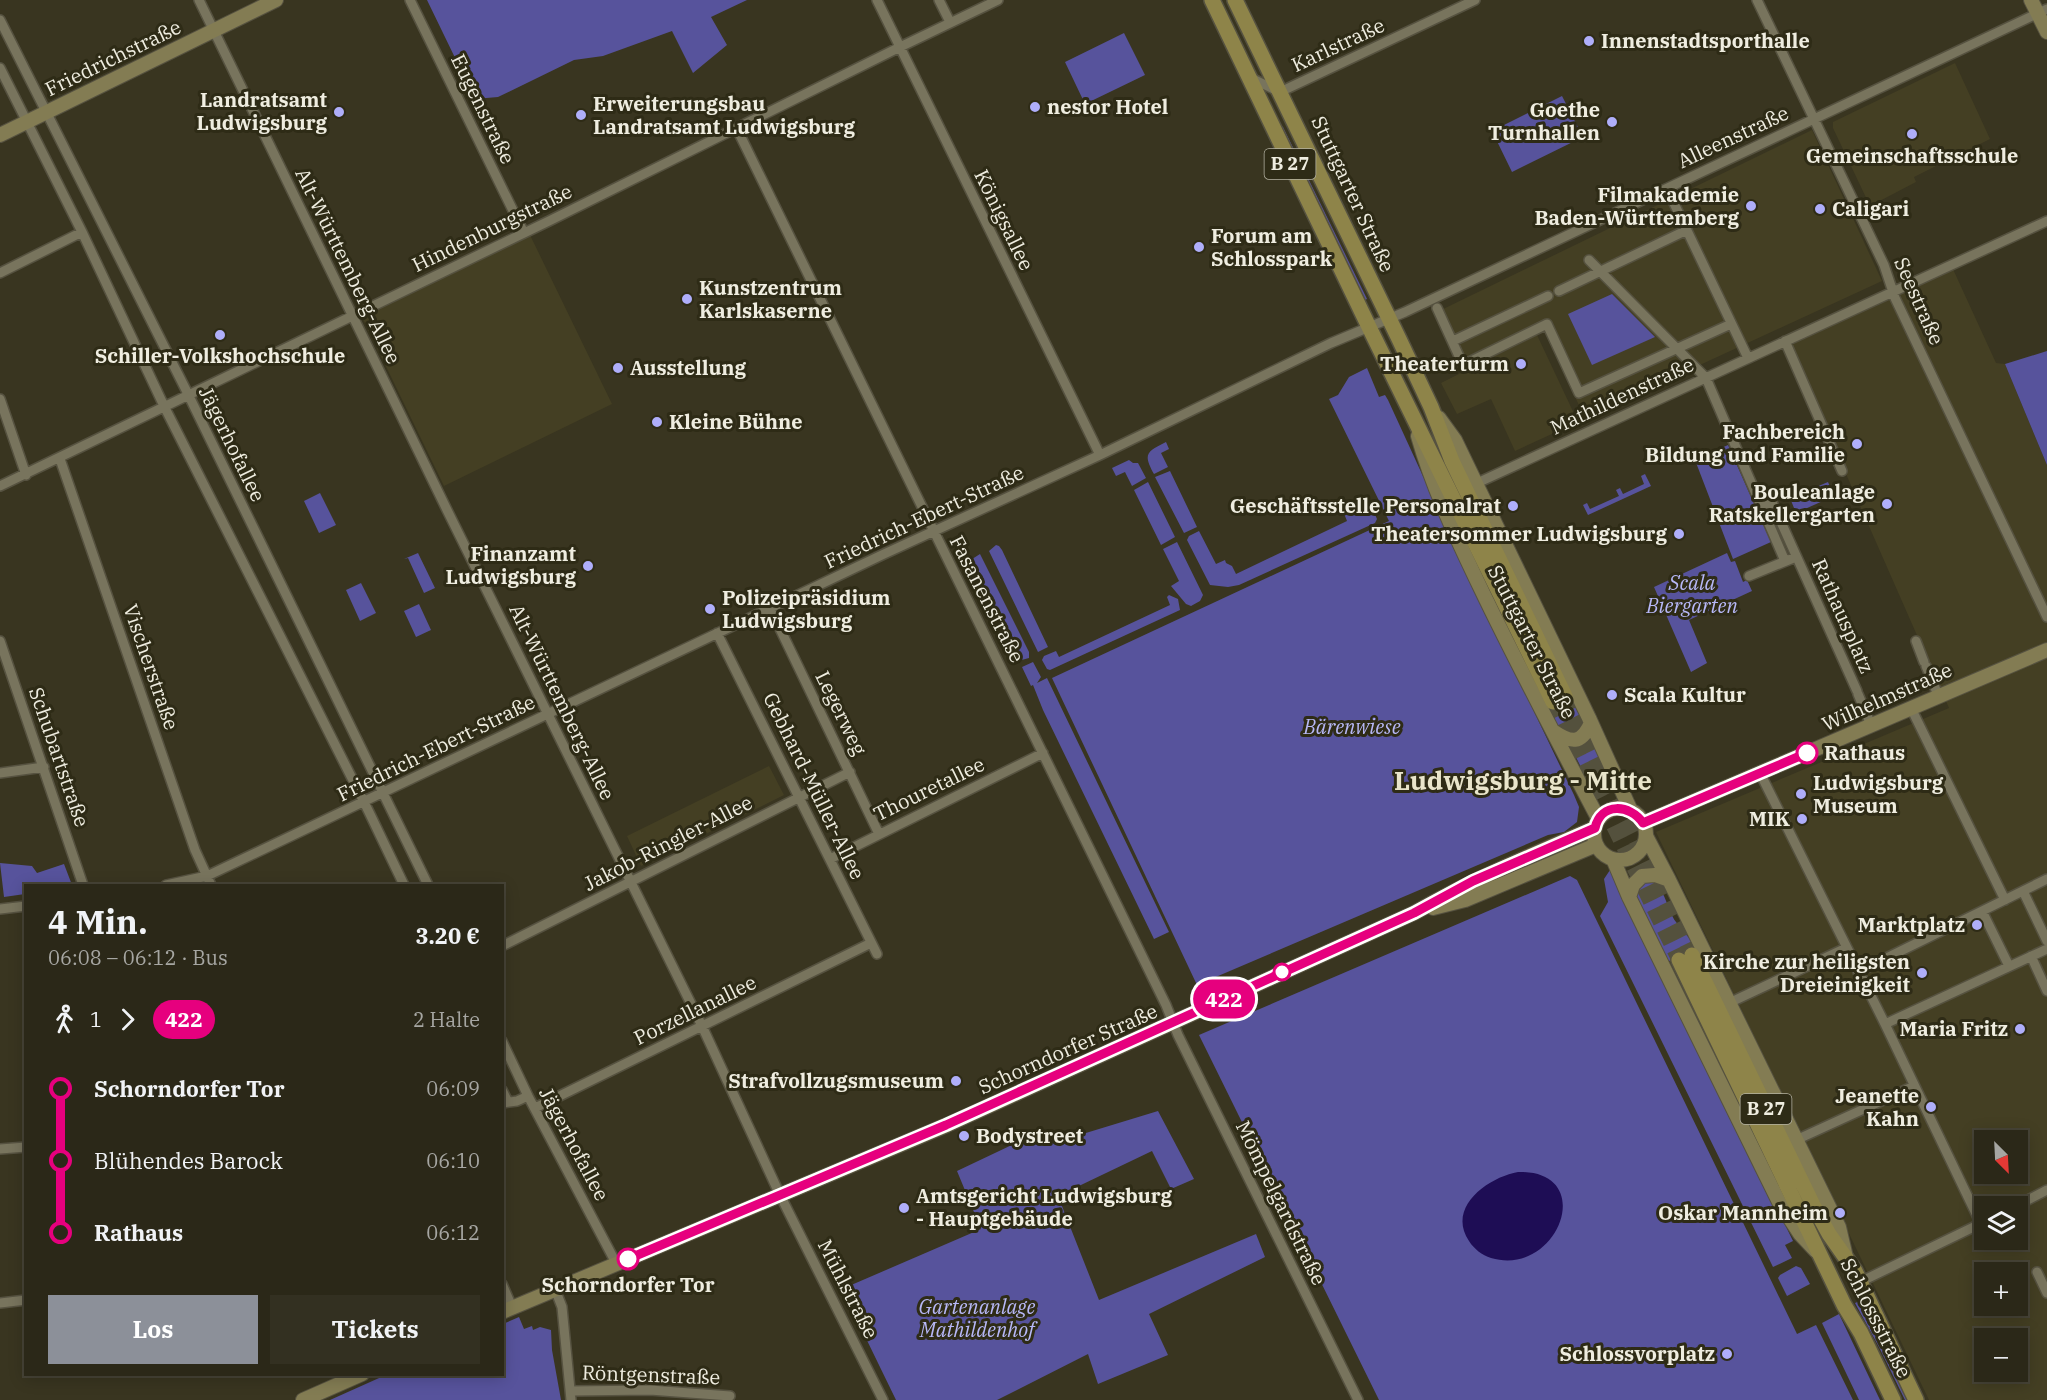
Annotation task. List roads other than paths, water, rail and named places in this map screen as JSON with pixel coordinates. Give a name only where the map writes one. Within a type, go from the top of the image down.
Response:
[{"type":"main road","name":"Friedrichstraße","points":[[0,135],[276,0]]},
{"type":"main road","name":"Stuttgarter Straße","points":[[1212,0],[1412,414],[1559,699],[1452,461],[1431,407],[1235,0]]},
{"type":"main road","points":[[2031,0],[2042,11],[2047,32]]},
{"type":"main road","name":"Stuttgarter Straße","points":[[1431,407],[1455,440],[1631,811]]},
{"type":"main road","name":"Stuttgarter Straße","points":[[1412,414],[1428,471],[1490,607],[1597,823]]},
{"type":"main road","name":"Wilhelmstraße","points":[[1645,830],[1760,773],[2047,650]]},
{"type":"main road","points":[[1552,731],[1568,740],[1577,740],[1587,732],[1591,723]]},
{"type":"main road","points":[[1615,809],[1631,811],[1645,830],[1642,849],[1628,859],[1613,859],[1603,854],[1596,845],[1597,823],[1615,809]]},
{"type":"main road","name":"Schorndorfer Straße","points":[[507,1310],[946,1125],[1414,913],[1482,877],[1597,823]]},
{"type":"main road","name":"Schlossstraße","points":[[1645,830],[1839,1227],[1847,1259]]},
{"type":"main road","name":"Schorndorfer Straße","points":[[1414,913],[1465,900],[1596,845]]},
{"type":"main road","name":"Schlossstraße","points":[[1613,859],[1629,897],[1779,1202],[1800,1234],[1821,1256]]},
{"type":"main road","points":[[1629,897],[1633,885],[1642,876],[1656,875],[1670,880]]},
{"type":"main road","name":"Schlossstraße","points":[[1893,1400],[1821,1256],[1685,958],[1813,1205],[1860,1282],[1916,1400]]},
{"type":"main road","points":[[303,1400],[357,1376]]},
{"type":"street","name":"Alt-Württemberg-Allee","points":[[199,0],[702,1026],[780,1195]]},
{"type":"street","name":"Eugenstraße","points":[[410,0],[524,233]]},
{"type":"street","name":"Königsallee","points":[[877,0],[1100,455]]},
{"type":"street","points":[[939,0],[950,22]]},
{"type":"street","name":"Hindenburgstraße","points":[[0,486],[60,459],[188,394],[524,233],[900,46],[998,0]]},
{"type":"street","name":"Karlstraße","points":[[1249,76],[1280,92],[1475,0]]},
{"type":"street","name":"Seestraße","points":[[1757,0],[1839,169],[1884,266],[1893,291],[2047,618]]},
{"type":"street","name":"Alleenstraße","points":[[1369,327],[2042,11]]},
{"type":"street","name":"Jägerhofallee","points":[[0,20],[188,394],[428,884]]},
{"type":"street","points":[[0,68],[82,232],[164,406],[404,884]]},
{"type":"street","name":"Fasanenstraße","points":[[736,129],[1166,1005],[1172,1023]]},
{"type":"street","points":[[1670,195],[1748,358]]},
{"type":"street","name":"Mathildenstraße","points":[[1475,484],[2047,221]]},
{"type":"street","points":[[1558,291],[1687,231]]},
{"type":"street","points":[[0,273],[82,232]]},
{"type":"street","points":[[1589,260],[1706,378]]},
{"type":"street","points":[[1453,341],[1548,296]]},
{"type":"street","points":[[1437,308],[1463,365],[1547,324],[1580,393],[1731,324]]},
{"type":"street","name":"Friedrich-Ebert-Straße","points":[[177,884],[209,881],[364,803],[717,633],[1369,327]]},
{"type":"street","points":[[1785,341],[1842,471]]},
{"type":"street","name":"Rathausplatz","points":[[1706,378],[1785,561]]},
{"type":"street","points":[[0,399],[26,475]]},
{"type":"street","name":"Vischerstraße","points":[[60,459],[195,850],[209,881]]},
{"type":"street","name":"Rathausplatz","points":[[1761,507],[1772,502],[1871,725]]},
{"type":"street","name":"Rathausplatz","points":[[1749,576],[1796,557]]},
{"type":"street","name":"Legerweg","points":[[770,609],[879,834]]},
{"type":"street","name":"Gebhard-Müller-Allee","points":[[717,633],[877,954]]},
{"type":"street","name":"Schubartstraße","points":[[0,641],[83,884]]},
{"type":"street","points":[[1916,641],[1938,695]]},
{"type":"street","points":[[1911,708],[2005,900]]},
{"type":"street","name":"Thouretallee","points":[[830,859],[1043,753]]},
{"type":"street","points":[[0,773],[44,767]]},
{"type":"street","name":"Jakob-Ringler-Allee","points":[[504,945],[850,772]]},
{"type":"street","points":[[1760,773],[1974,1205]]},
{"type":"street","points":[[1858,972],[2047,879]]},
{"type":"street","points":[[2023,891],[2047,941]]},
{"type":"street","points":[[0,909],[24,906]]},
{"type":"street","points":[[1982,911],[2009,966]]},
{"type":"street","name":"Porzellanallee","points":[[535,1108],[872,943]]},
{"type":"street","points":[[1729,1003],[1846,948]]},
{"type":"street","points":[[1885,1024],[2047,949]]},
{"type":"street","points":[[2031,956],[2047,991]]},
{"type":"street","name":"Mömpelgardstraße","points":[[1172,1023],[1358,1400]]},
{"type":"street","name":"Jägerhofallee","points":[[504,1045],[528,1096],[616,1263]]},
{"type":"street","points":[[1796,1140],[1914,1086]]},
{"type":"street","points":[[505,1102],[518,1101],[528,1096]]},
{"type":"street","points":[[0,1149],[24,1147]]},
{"type":"street","points":[[2028,1200],[2047,1190]]},
{"type":"street","name":"Mühlstraße","points":[[780,1195],[883,1400]]},
{"type":"street","points":[[1860,1282],[1974,1227]]},
{"type":"street","points":[[2037,1272],[2047,1293]]},
{"type":"street","points":[[555,1289],[562,1307],[571,1396]]},
{"type":"street","points":[[504,1294],[507,1310]]},
{"type":"street","points":[[0,1303],[24,1300]]},
{"type":"street","name":"Röntgenstraße","points":[[571,1396],[650,1390],[730,1396]]},
{"type":"tunnel","points":[[1565,696],[1692,955]]},
{"type":"tunnel","points":[[1553,702],[1679,960]]},
{"type":"place","name":"Innenstadtsporthalle","points":[[1589,41]]},
{"type":"place","name":"nestor Hotel","points":[[1035,107]]},
{"type":"place","name":"Landratsamt Ludwigsburg","points":[[339,112]]},
{"type":"place","name":"Erweiterungsbau Landratsamt Ludwigsburg","points":[[581,115]]},
{"type":"place","name":"Goethe Turnhallen","points":[[1612,122]]},
{"type":"place","name":"Gemeinschaftsschule","points":[[1912,134]]},
{"type":"place","name":"Filmakademie Baden-Württemberg","points":[[1751,206]]},
{"type":"place","name":"Caligari","points":[[1820,209]]},
{"type":"place","name":"Forum am Schlosspark","points":[[1199,247]]},
{"type":"place","name":"Kunstzentrum Karlskaserne","points":[[687,299]]},
{"type":"place","name":"Schiller-Volkshochschule","points":[[220,335]]},
{"type":"place","name":"Theaterturm","points":[[1521,364]]},
{"type":"place","name":"Ausstellung","points":[[618,368]]},
{"type":"place","name":"Kleine Bühne","points":[[657,422]]},
{"type":"place","name":"Fachbereich Bildung und Familie","points":[[1857,444]]},
{"type":"place","name":"Bouleanlage Ratskellergarten","points":[[1887,504]]},
{"type":"place","name":"Geschäftsstelle Personalrat","points":[[1513,506]]},
{"type":"place","name":"Theatersommer Ludwigsburg","points":[[1679,534]]},
{"type":"place","name":"Finanzamt Ludwigsburg","points":[[588,566]]},
{"type":"place","name":"Polizeipräsidium Ludwigsburg","points":[[710,609]]},
{"type":"place","name":"Scala Kultur","points":[[1612,695]]},
{"type":"place","name":"Rathaus","points":[[1807,753]]},
{"type":"place","name":"Ludwigsburg Museum","points":[[1801,794]]},
{"type":"place","name":"MIK","points":[[1802,819]]},
{"type":"place","name":"Marktplatz","points":[[1977,925]]},
{"type":"place","name":"Kirche zur heiligsten Dreieinigkeit","points":[[1922,973]]},
{"type":"place","name":"Maria Fritz","points":[[2020,1029]]},
{"type":"place","name":"Strafvollzugsmuseum","points":[[956,1081]]},
{"type":"place","name":"Jeanette Kahn","points":[[1931,1107]]},
{"type":"place","name":"Bodystreet","points":[[964,1136]]},
{"type":"place","name":"Amtsgericht Ludwigsburg - Hauptgebäude","points":[[904,1208]]},
{"type":"place","name":"Oskar Mannheim","points":[[1840,1213]]},
{"type":"place","name":"Schorndorfer Tor","points":[[628,1259]]},
{"type":"place","name":"Schlossvorplatz","points":[[1727,1354]]},
{"type":"district","name":"Ludwigsburg - Mitte","points":[[1523,781]]},
{"type":"park label","name":"Scala Biergarten","points":[[1692,594]]},
{"type":"park label","name":"Bärenwiese","points":[[1352,727]]},
{"type":"park label","name":"Gartenanlage Mathildenhof","points":[[977,1318]]}]
